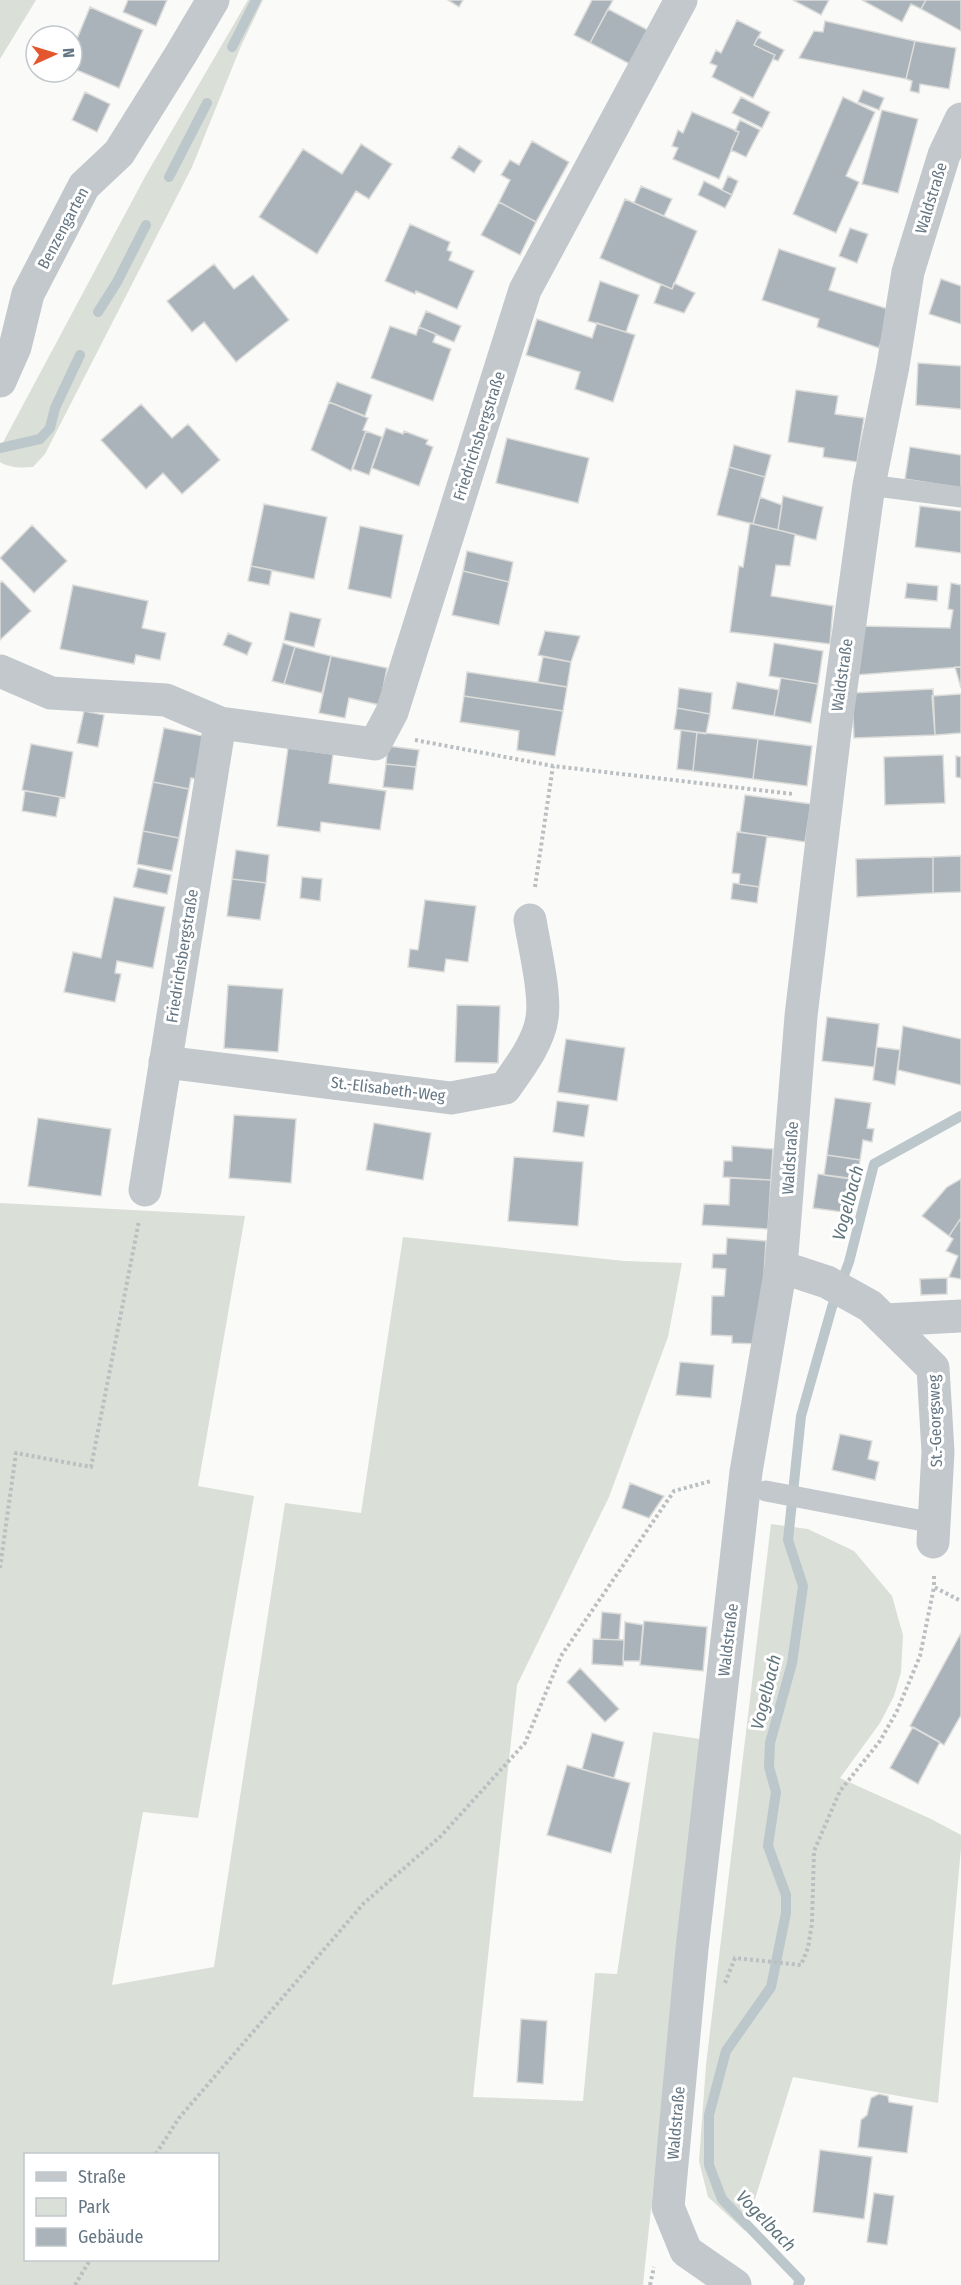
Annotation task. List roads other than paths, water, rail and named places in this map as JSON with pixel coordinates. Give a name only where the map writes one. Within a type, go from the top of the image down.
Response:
[{"type":"street","name":"Benzengarten","points":[[0,381],[15,347],[28,294],[84,186],[118,153],[182,54],[213,0]]},
{"type":"street","name":"Friedrichsbergstraße","points":[[144,1190],[220,723],[375,744],[392,712],[525,290],[681,0]]},
{"type":"street","name":"Waldstraße","points":[[735,2285],[686,2251],[668,2208],[692,1949],[746,1472],[782,1268],[801,1016],[827,798],[869,485],[893,366],[908,272],[944,155],[961,119]]},
{"type":"street","points":[[0,671],[51,693],[166,700],[220,723]]},
{"type":"street","name":"St.-Elisabeth-Weg","points":[[165,1062],[451,1098],[505,1088],[527,1058],[542,1018],[541,990],[530,920]]},
{"type":"street","name":"St.-Georgsweg","points":[[782,1268],[827,1282],[878,1313],[933,1368],[938,1452],[934,1533]]},
{"type":"street","points":[[878,1313],[961,1316]]},
{"type":"lane","points":[[869,485],[961,497]]},
{"type":"lane","points":[[772,1492],[805,1498],[934,1533]]},
{"type":"waterway","points":[[232,47],[256,0]]},
{"type":"waterway","points":[[169,177],[207,103]]},
{"type":"waterway","points":[[98,312],[117,282],[146,225]]},
{"type":"waterway","points":[[0,448],[40,439],[50,428],[55,408],[80,355]]},
{"type":"waterway","name":"Vogelbach","points":[[798,2285],[800,2280],[722,2199],[709,2165],[709,2115],[726,2051],[771,1987],[786,1913],[786,1895],[768,1846],[776,1792],[769,1767],[770,1743],[792,1663],[803,1586],[788,1540],[801,1416],[832,1307],[849,1262],[874,1164],[961,1116]]}]
